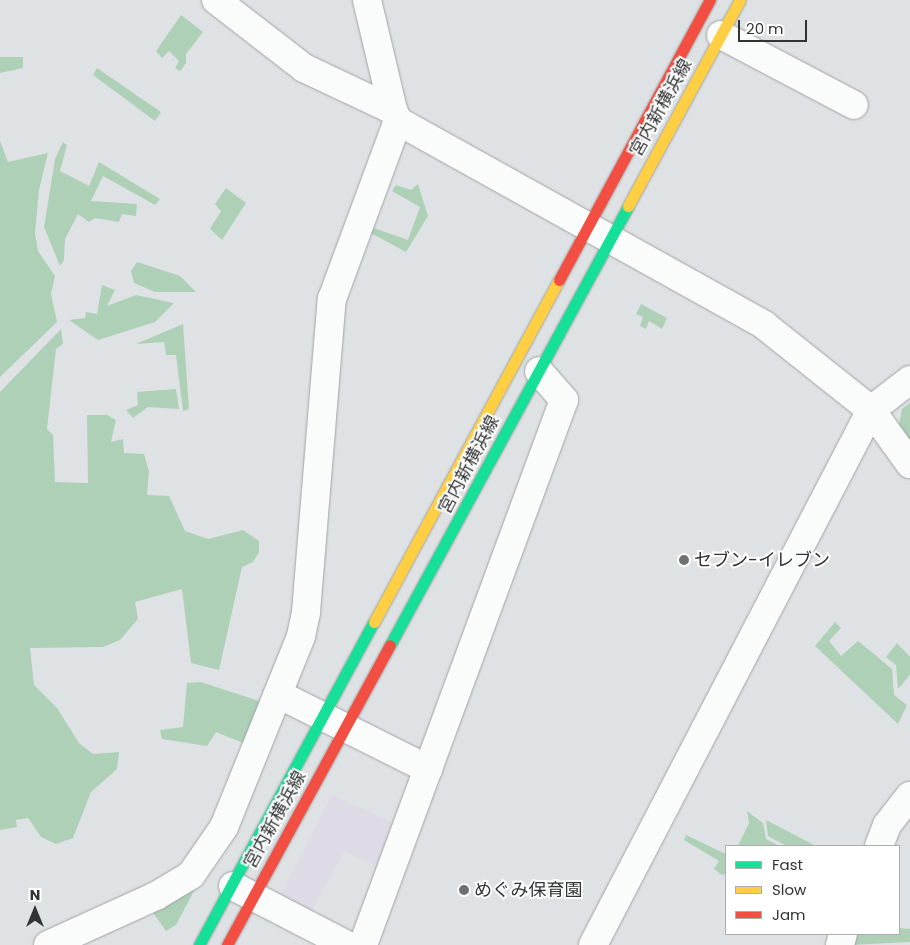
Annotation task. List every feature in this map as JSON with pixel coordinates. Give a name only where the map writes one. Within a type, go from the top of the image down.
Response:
[{"type":"street","points":[[216,0],[304,68],[396,116],[764,325],[871,410],[910,464]]},
{"type":"street","points":[[48,945],[156,896],[199,868],[224,827],[301,636],[306,612],[332,298],[396,116],[368,0]]},
{"type":"street","name":"宮内新横浜線","points":[[199,945],[243,891],[334,722],[539,371],[599,232],[710,0]]},
{"type":"street","name":"宮内新横浜線","points":[[227,945],[243,891],[599,232],[721,35],[740,0]]},
{"type":"street","points":[[721,35],[854,105]]},
{"type":"street","points":[[363,945],[564,400],[539,371]]},
{"type":"street","points":[[593,945],[871,410],[910,380]]},
{"type":"street","points":[[278,694],[428,769]]},
{"type":"street","points":[[879,845],[887,825],[910,796]]},
{"type":"street","points":[[243,891],[347,945]]},
{"type":"shaded area","points":[[332,795],[394,823],[381,868],[344,851],[311,912],[279,898]]},
{"type":"green space","points":[[181,15],[203,32],[186,54],[186,63],[180,71],[175,68],[179,61],[169,51],[162,58],[156,51]]},
{"type":"green space","points":[[0,57],[23,57],[23,68],[0,73]]},
{"type":"green space","points":[[97,68],[161,112],[155,121],[93,75]]},
{"type":"green space","points":[[0,141],[8,162],[48,153],[39,190],[35,233],[38,251],[55,276],[51,294],[57,322],[0,377]]},
{"type":"green space","points":[[63,142],[67,145],[60,171],[89,186],[99,162],[160,199],[155,205],[103,176],[91,201],[137,204],[136,216],[122,214],[119,222],[95,218],[89,222],[78,214],[65,239],[64,260],[60,266],[44,227],[55,159]]},
{"type":"green space","points":[[418,184],[428,216],[406,252],[369,232],[371,227],[408,240],[420,207],[392,191],[396,185],[411,190]]},
{"type":"green space","points":[[226,188],[246,203],[222,240],[210,229],[221,211],[215,204]]},
{"type":"green space","points":[[137,262],[180,276],[196,292],[155,292],[134,283],[131,271]]},
{"type":"green space","points":[[102,285],[115,290],[107,306],[136,295],[174,303],[155,322],[98,340],[69,320],[85,318],[86,312],[97,314]]},
{"type":"green space","points":[[641,304],[667,318],[662,329],[649,321],[646,329],[640,326],[643,317],[636,314]]},
{"type":"green space","points":[[183,324],[189,409],[183,411],[176,355],[166,355],[164,342],[136,344]]},
{"type":"green space","points":[[61,329],[63,344],[56,349],[47,429],[53,435],[55,482],[88,483],[87,415],[107,415],[116,420],[111,442],[123,439],[124,453],[144,454],[149,471],[147,495],[169,496],[185,531],[208,539],[243,530],[259,541],[259,552],[253,562],[242,567],[219,670],[191,663],[182,589],[135,602],[138,619],[120,640],[103,647],[30,648],[34,685],[57,708],[79,743],[93,754],[119,752],[117,769],[91,792],[73,838],[56,844],[41,837],[28,818],[16,820],[17,827],[0,830],[0,392]]},
{"type":"green space","points":[[176,389],[179,409],[148,407],[133,418],[126,410],[138,405],[137,392]]},
{"type":"green space","points":[[910,403],[910,448],[898,429],[902,409]]},
{"type":"green space","points":[[835,622],[841,628],[829,641],[841,656],[858,641],[892,669],[894,695],[907,705],[898,724],[815,646]]},
{"type":"green space","points":[[897,643],[910,657],[910,675],[898,689],[896,665],[886,657]]},
{"type":"green space","points":[[201,682],[262,702],[243,743],[216,732],[207,746],[162,739],[160,730],[183,727],[187,683]]},
{"type":"green space","points":[[747,811],[763,823],[766,839],[777,845],[738,845],[749,823]]},
{"type":"green space","points":[[766,820],[814,845],[785,845],[768,836]]},
{"type":"green space","points":[[686,835],[725,854],[725,874],[722,875],[714,869],[719,861],[684,840]]},
{"type":"green space","points":[[195,889],[176,925],[166,931],[152,911]]},
{"type":"green space","points":[[900,928],[910,929],[910,942],[850,945],[851,935],[900,935]]},
{"type":"traffic: fast","points":[[390,645],[628,206]]},
{"type":"traffic: fast","points":[[199,945],[374,622]]},
{"type":"traffic: slow","points":[[628,206],[740,0]]},
{"type":"traffic: slow","points":[[374,622],[559,280]]},
{"type":"traffic: jam","points":[[559,280],[710,0]]},
{"type":"traffic: jam","points":[[227,945],[390,645]]},
{"type":"place","name":"セブン-イレブン","points":[[684,560]]},
{"type":"place","name":"めぐみ保育園","points":[[464,890]]}]
